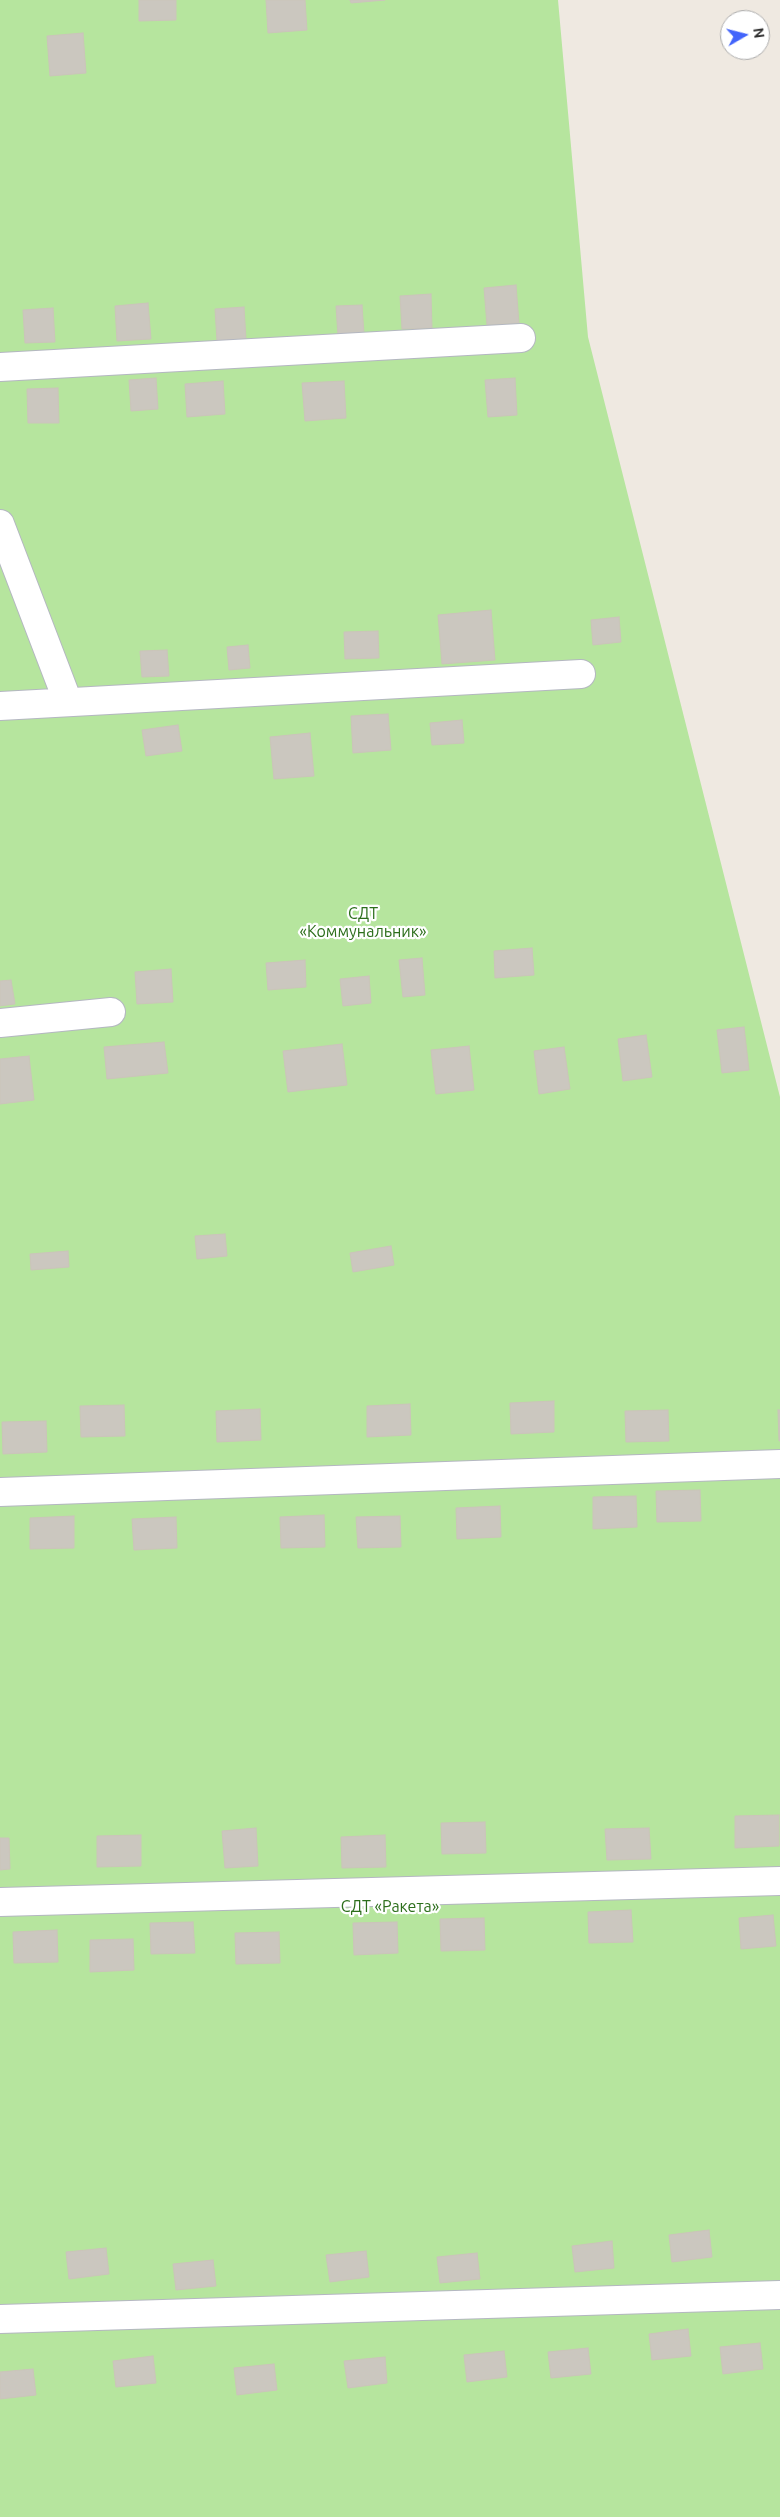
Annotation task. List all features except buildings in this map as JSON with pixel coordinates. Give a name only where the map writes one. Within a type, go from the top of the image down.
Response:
[{"type":"lane","points":[[0,367],[522,338]]},
{"type":"lane","points":[[0,524],[68,702]]},
{"type":"lane","points":[[0,706],[581,674]]},
{"type":"lane","points":[[0,1022],[111,1012]]},
{"type":"lane","points":[[0,1492],[780,1464]]},
{"type":"lane","points":[[0,1902],[780,1881]]},
{"type":"lane","points":[[0,2319],[780,2295]]},
{"type":"green space","points":[[0,0],[558,0],[588,337],[780,1097],[780,2517],[0,2517]]},
{"type":"park label","name":"СДТ «Коммунальник»","points":[[363,923]]},
{"type":"park label","name":"СДТ «Ракета»","points":[[390,1907]]}]
